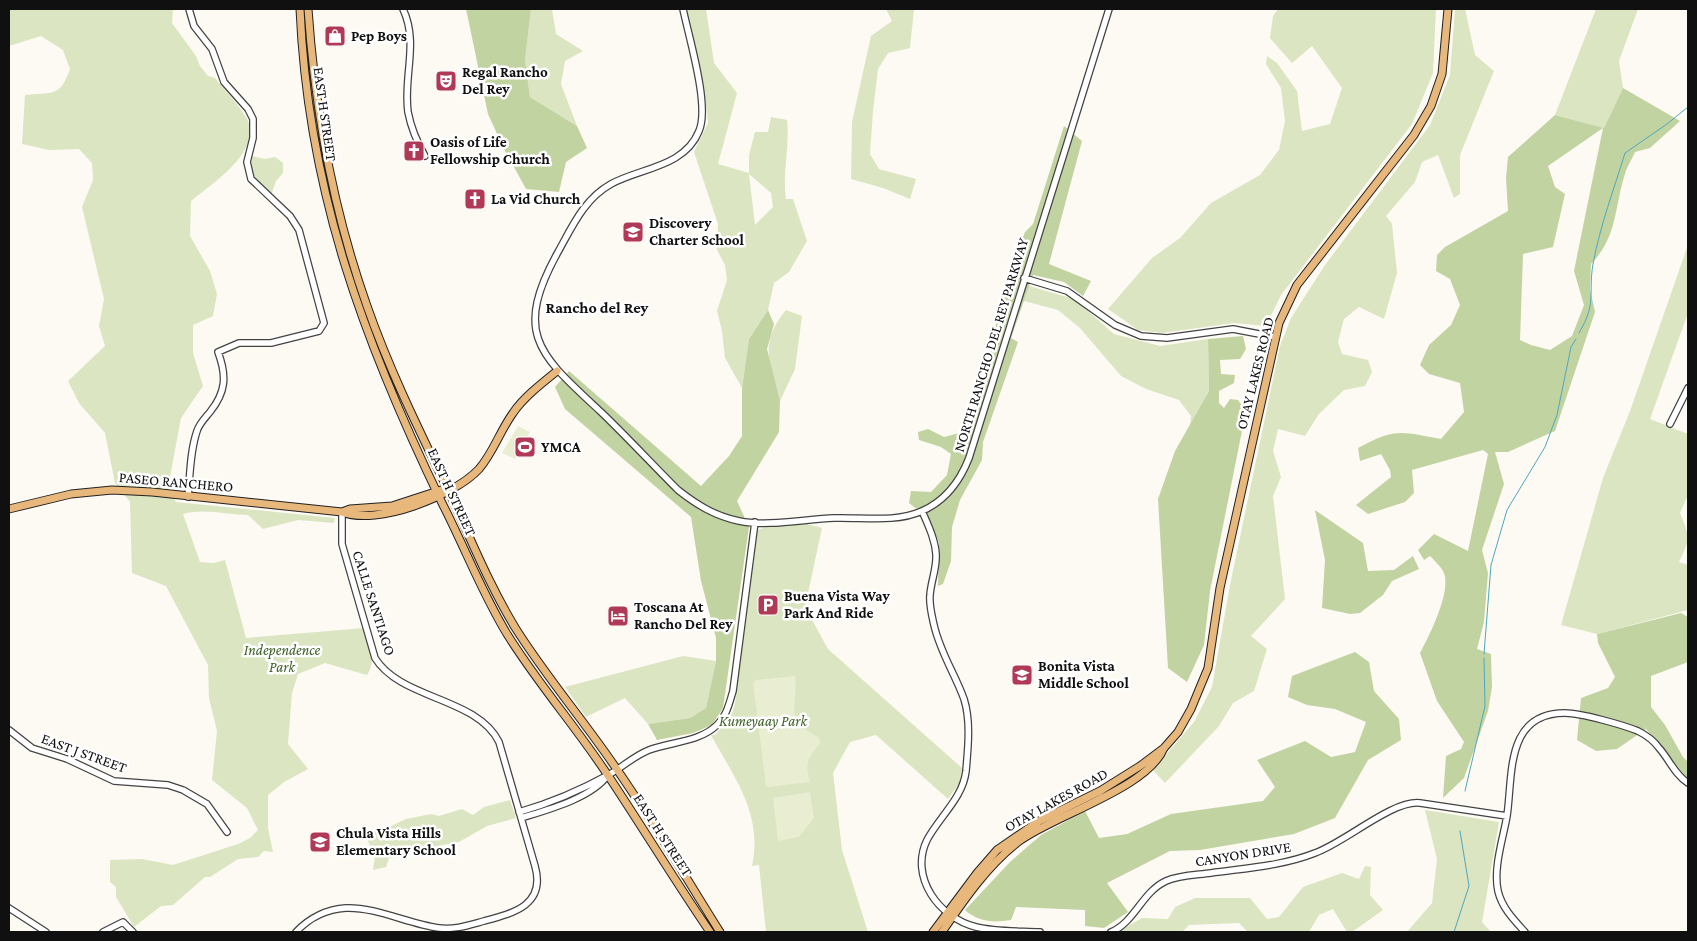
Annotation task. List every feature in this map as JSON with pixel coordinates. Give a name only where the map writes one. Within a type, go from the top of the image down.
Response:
[{"type":"main road","name":"EAST H STREET","points":[[300,9],[304,73],[315,147],[340,253],[370,344],[471,566],[507,634],[523,659],[608,775],[710,932]]},
{"type":"main road","name":"EAST H STREET","points":[[308,9],[313,68],[323,142],[348,247],[379,338],[479,560],[516,628],[617,770],[720,932]]},
{"type":"main road","name":"OTAY LAKES ROAD","points":[[933,932],[1002,855],[1042,827],[1124,785],[1160,758],[1164,748],[1178,732],[1191,710],[1208,668],[1220,588],[1275,336],[1297,285],[1414,135],[1430,106],[1442,74],[1448,9]]},
{"type":"main road","name":"PASEO RANCHERO","points":[[9,509],[71,494],[112,490],[342,512],[392,506],[448,490],[467,479],[490,454],[513,413],[557,371]]},
{"type":"main road","name":"OTAY LAKES ROAD","points":[[942,932],[950,914]]},
{"type":"street","points":[[188,497],[196,432],[220,398],[224,386],[224,370],[218,352],[239,343],[271,343],[319,331],[324,326],[299,230],[290,216],[251,179],[247,162],[254,134],[252,119],[248,109],[224,82],[212,49],[194,26],[189,9]]},
{"type":"street","points":[[403,9],[412,43],[408,84],[408,112],[414,136],[425,156]]},
{"type":"street","name":"NORTH RANCHO DEL REY PARKWAY","points":[[683,9],[702,102],[700,128],[694,141],[685,151],[671,161],[610,185],[590,201],[574,223],[542,281],[537,296],[535,323],[537,336],[549,362],[692,502],[717,515],[740,521],[755,522],[900,517],[922,511],[942,498],[955,485],[964,471],[1109,9]]},
{"type":"street","points":[[1024,278],[1067,291],[1115,325],[1141,336],[1168,338],[1233,330],[1275,336]]},
{"type":"street","points":[[1670,424],[1688,388]]},
{"type":"street","points":[[922,511],[936,549],[936,567],[930,596],[934,626],[963,698],[968,726],[964,780],[960,791],[928,839],[922,853],[921,866],[929,892],[950,914],[976,928],[1040,932]]},
{"type":"street","name":"CALLE SANTIAGO","points":[[296,932],[321,914],[346,908],[451,929],[521,909],[533,896],[538,880],[499,742],[490,728],[462,711],[396,679],[378,662],[372,649],[342,544],[342,512]]},
{"type":"street","points":[[520,815],[557,801],[617,770],[629,759],[648,750],[710,731],[727,712],[733,691],[755,522]]},
{"type":"street","points":[[1525,932],[1505,908],[1498,888],[1497,874],[1507,816],[1512,758],[1516,743],[1529,726],[1552,714],[1572,714],[1639,732],[1659,747],[1679,775],[1688,783]]},
{"type":"street","name":"EAST J STREET","points":[[9,730],[32,748],[67,759],[114,781],[168,785],[183,790],[207,804],[227,832]]},
{"type":"street","name":"CANYON DRIVE","points":[[1111,932],[1127,922],[1151,892],[1167,880],[1276,864],[1313,854],[1348,838],[1382,815],[1406,804],[1420,803],[1507,816]]},
{"type":"street","points":[[9,908],[46,932]]},
{"type":"street","points":[[103,932],[123,922],[133,932]]},
{"type":"green space","name":"Independence Park","points":[[9,9],[173,9],[172,23],[196,56],[200,66],[208,76],[215,78],[246,117],[250,133],[247,145],[241,156],[221,177],[191,201],[190,236],[210,271],[217,294],[213,316],[193,325],[193,353],[203,386],[181,418],[168,488],[176,502],[335,518],[334,523],[298,520],[263,529],[248,515],[207,512],[183,514],[200,562],[214,563],[225,560],[246,638],[364,628],[372,658],[367,675],[325,663],[298,674],[292,693],[288,744],[308,769],[284,782],[268,795],[268,828],[273,852],[264,851],[258,857],[238,859],[210,877],[205,877],[173,905],[161,906],[134,927],[116,897],[116,887],[110,882],[110,860],[142,859],[173,865],[238,844],[250,838],[258,830],[247,808],[212,780],[217,731],[209,698],[208,665],[166,586],[132,573],[130,502],[115,483],[105,433],[79,403],[68,381],[105,346],[99,326],[104,299],[82,207],[93,180],[92,163],[79,149],[49,150],[22,144],[25,95],[54,92],[63,85],[70,69],[63,50],[41,36],[9,46]]},
{"type":"green space","points":[[466,9],[531,9],[525,60],[530,97],[577,126],[587,148],[566,162],[559,192],[526,189],[504,149],[488,114]]},
{"type":"green space","points":[[531,9],[552,9],[556,34],[583,51],[565,61],[561,84],[577,126],[530,97],[525,60]]},
{"type":"green space","points":[[685,9],[706,9],[714,63],[737,93],[718,164],[749,173],[749,155],[755,132],[768,132],[771,117],[787,120],[786,199],[793,199],[807,241],[789,272],[774,283],[768,310],[749,339],[742,388],[725,358],[722,331],[717,311],[727,280],[725,265],[717,250],[718,224],[694,152],[708,123],[705,97]],"holes":[[[749,174],[771,193],[773,207],[755,225]]]},
{"type":"green space","points":[[886,9],[914,9],[910,48],[888,53],[878,69],[870,154],[879,169],[916,179],[910,199],[883,188],[851,179],[852,122],[871,36],[892,21]]},
{"type":"green space","points":[[1278,9],[1436,9],[1433,73],[1412,124],[1281,295],[1266,326],[1234,323],[1162,333],[1138,330],[1108,309],[1152,258],[1180,238],[1211,203],[1260,175],[1279,150],[1285,121],[1281,88],[1266,64],[1267,56],[1277,63],[1297,91],[1302,131],[1330,124],[1342,88],[1312,46],[1292,63],[1270,38],[1273,16]]},
{"type":"green space","points":[[1455,9],[1465,9],[1475,55],[1494,71],[1460,155],[1460,194],[1454,198],[1438,155],[1422,162],[1415,182],[1386,216],[1392,224],[1397,273],[1384,319],[1359,307],[1344,319],[1338,342],[1342,354],[1368,360],[1372,372],[1365,386],[1344,390],[1319,414],[1305,436],[1278,429],[1273,451],[1281,477],[1273,496],[1285,599],[1251,636],[1267,649],[1254,691],[1233,703],[1219,726],[1165,783],[1153,770],[1194,722],[1212,687],[1230,585],[1280,346],[1291,318],[1325,265],[1430,125],[1450,75]]},
{"type":"green space","points":[[1596,9],[1638,9],[1619,61],[1623,88],[1604,128],[1555,115]]},
{"type":"green space","points":[[1623,88],[1680,121],[1650,148],[1635,152],[1627,169],[1621,186],[1611,232],[1600,253],[1591,264],[1590,289],[1595,312],[1555,431],[1508,452],[1495,452],[1504,484],[1482,550],[1488,573],[1484,622],[1477,649],[1491,654],[1492,687],[1488,711],[1464,778],[1443,798],[1446,756],[1461,749],[1464,742],[1437,701],[1420,653],[1439,612],[1445,589],[1445,579],[1443,571],[1435,561],[1430,556],[1424,560],[1418,550],[1434,534],[1468,551],[1488,454],[1483,450],[1412,470],[1414,493],[1405,502],[1368,514],[1356,505],[1391,477],[1390,470],[1381,454],[1360,461],[1358,448],[1371,441],[1399,433],[1417,434],[1441,439],[1464,412],[1460,383],[1429,374],[1420,365],[1429,345],[1451,325],[1460,305],[1450,279],[1436,271],[1437,255],[1445,247],[1508,211],[1506,178],[1508,157],[1555,115],[1604,128]],"holes":[[[1603,128],[1574,271],[1584,305],[1572,336],[1550,350],[1520,340],[1523,254],[1553,247],[1565,194],[1555,187],[1548,166]]]},
{"type":"green space","points":[[1064,126],[1082,141],[1049,264],[1091,281],[1083,296],[1064,282],[1033,275],[1011,338],[1018,342],[983,442],[982,460],[960,500],[952,527],[951,561],[943,584],[938,586],[939,543],[928,518],[909,503],[911,491],[931,492],[947,475],[951,454],[941,447],[919,440],[918,432],[928,429],[944,437],[963,432],[977,401],[1006,284],[1025,232],[1033,224]]},
{"type":"green space","points":[[252,156],[265,159],[275,157],[283,163],[283,173],[276,181],[271,195],[254,174],[251,163]]},
{"type":"green space","points":[[1688,245],[1688,313],[1650,419],[1688,434],[1688,495],[1680,513],[1686,527],[1687,543],[1679,562],[1688,565],[1688,610],[1597,634],[1561,625],[1603,478],[1630,411]]},
{"type":"green space","points":[[1029,286],[1074,299],[1114,334],[1160,346],[1208,339],[1209,391],[1190,425],[1191,416],[1179,400],[1146,389],[1121,376],[1080,328],[1058,310],[1024,301]]},
{"type":"green space","points":[[768,310],[774,324],[767,349],[780,401],[779,432],[737,501],[749,527],[723,708],[712,725],[693,733],[657,740],[648,724],[690,718],[706,708],[716,661],[716,638],[701,581],[691,517],[565,409],[555,387],[569,371],[701,486],[729,456],[742,436],[742,388],[749,339]]},
{"type":"green space","points":[[786,310],[802,316],[795,369],[780,401],[770,364],[769,344],[777,322]]},
{"type":"green space","points":[[1243,336],[1246,349],[1240,359],[1220,360],[1221,374],[1235,375],[1234,383],[1219,391],[1219,403],[1224,408],[1230,399],[1238,400],[1246,411],[1210,591],[1204,645],[1187,682],[1168,668],[1158,499],[1175,451],[1209,391],[1208,339]]},
{"type":"green space","points":[[518,426],[530,432],[515,459],[502,453]]},
{"type":"green space","points":[[1315,510],[1363,543],[1368,571],[1394,570],[1413,556],[1419,569],[1392,581],[1383,595],[1360,613],[1350,614],[1322,608],[1325,560]]},
{"type":"green space","name":"Kumeyaay Park","points":[[803,523],[822,528],[805,607],[828,649],[962,768],[960,782],[948,799],[876,735],[850,742],[833,773],[842,850],[868,932],[766,932],[759,865],[752,866],[754,830],[750,813],[737,782],[711,735],[715,735],[731,716],[735,704],[758,530],[765,527]]},
{"type":"green space","points":[[1681,613],[1688,617],[1688,662],[1651,676],[1651,707],[1665,725],[1683,757],[1688,762],[1688,779],[1646,729],[1617,749],[1596,751],[1577,740],[1581,698],[1608,688],[1615,677],[1598,643],[1597,634]]},
{"type":"green space","points":[[1355,652],[1369,662],[1374,691],[1399,719],[1401,740],[1368,760],[1335,818],[1294,834],[1200,850],[1170,851],[1107,883],[1128,912],[1104,928],[1085,926],[1085,910],[1016,907],[1011,920],[986,921],[975,917],[965,910],[1010,862],[1041,835],[1085,811],[1099,838],[1127,834],[1171,814],[1263,801],[1275,787],[1257,760],[1305,741],[1331,757],[1355,752],[1366,722],[1335,709],[1307,705],[1288,697],[1292,676]]},
{"type":"green space","points":[[683,656],[716,661],[706,708],[690,718],[648,724],[625,698],[586,717],[565,687]]},
{"type":"green space","name":"Kumeyaay Park","points":[[795,676],[794,710],[797,723],[800,729],[805,729],[820,739],[820,743],[807,764],[810,782],[768,787],[766,786],[753,683],[756,680]]},
{"type":"green space","points":[[810,792],[814,818],[799,837],[778,841],[773,798]]},
{"type":"green space","points":[[510,800],[516,818],[487,826],[459,842],[433,847],[430,844],[401,853],[400,857],[389,858],[386,867],[373,870],[375,856],[364,833],[391,826],[406,819],[431,814],[439,816],[462,809],[473,815],[484,807]]},
{"type":"green space","points":[[1425,810],[1499,822],[1482,922],[1491,932],[1407,932],[1432,903],[1437,859]]},
{"type":"green space","points":[[1365,866],[1371,867],[1370,895],[1383,910],[1352,932],[1347,932],[1333,909],[1319,915],[1309,932],[1248,932],[1239,923],[1189,925],[1182,932],[1117,932],[1142,918],[1168,919],[1175,907],[1195,898],[1250,898],[1267,919],[1279,917],[1303,887],[1342,873],[1359,879]]},
{"type":"waterway","points":[[1579,333],[1585,323],[1590,306],[1593,264],[1599,236],[1625,153],[1688,107]]},
{"type":"waterway","points":[[1484,654],[1491,565],[1507,510],[1545,447],[1557,415],[1571,347],[1576,339]]},
{"type":"waterway","points":[[1465,791],[1485,706],[1484,658]]},
{"type":"waterway","points":[[1454,932],[1469,886],[1460,831]]},
{"type":"place","name":"Pep Boys","points":[[335,36]]},
{"type":"place","name":"Regal Rancho Del Rey","points":[[446,81]]},
{"type":"place","name":"Oasis of Life Fellowship Church","points":[[414,151]]},
{"type":"place","name":"La Vid Church","points":[[475,199]]},
{"type":"place","name":"Discovery Charter School","points":[[633,232]]},
{"type":"place","name":"YMCA","points":[[525,447]]},
{"type":"place","name":"Buena Vista Way Park And Ride","points":[[768,605]]},
{"type":"place","name":"Toscana At Rancho Del Rey","points":[[618,616]]},
{"type":"place","name":"Bonita Vista Middle School","points":[[1022,675]]},
{"type":"place","name":"Chula Vista Hills Elementary School","points":[[320,842]]},
{"type":"district","name":"Rancho del Rey","points":[[597,307]]}]
